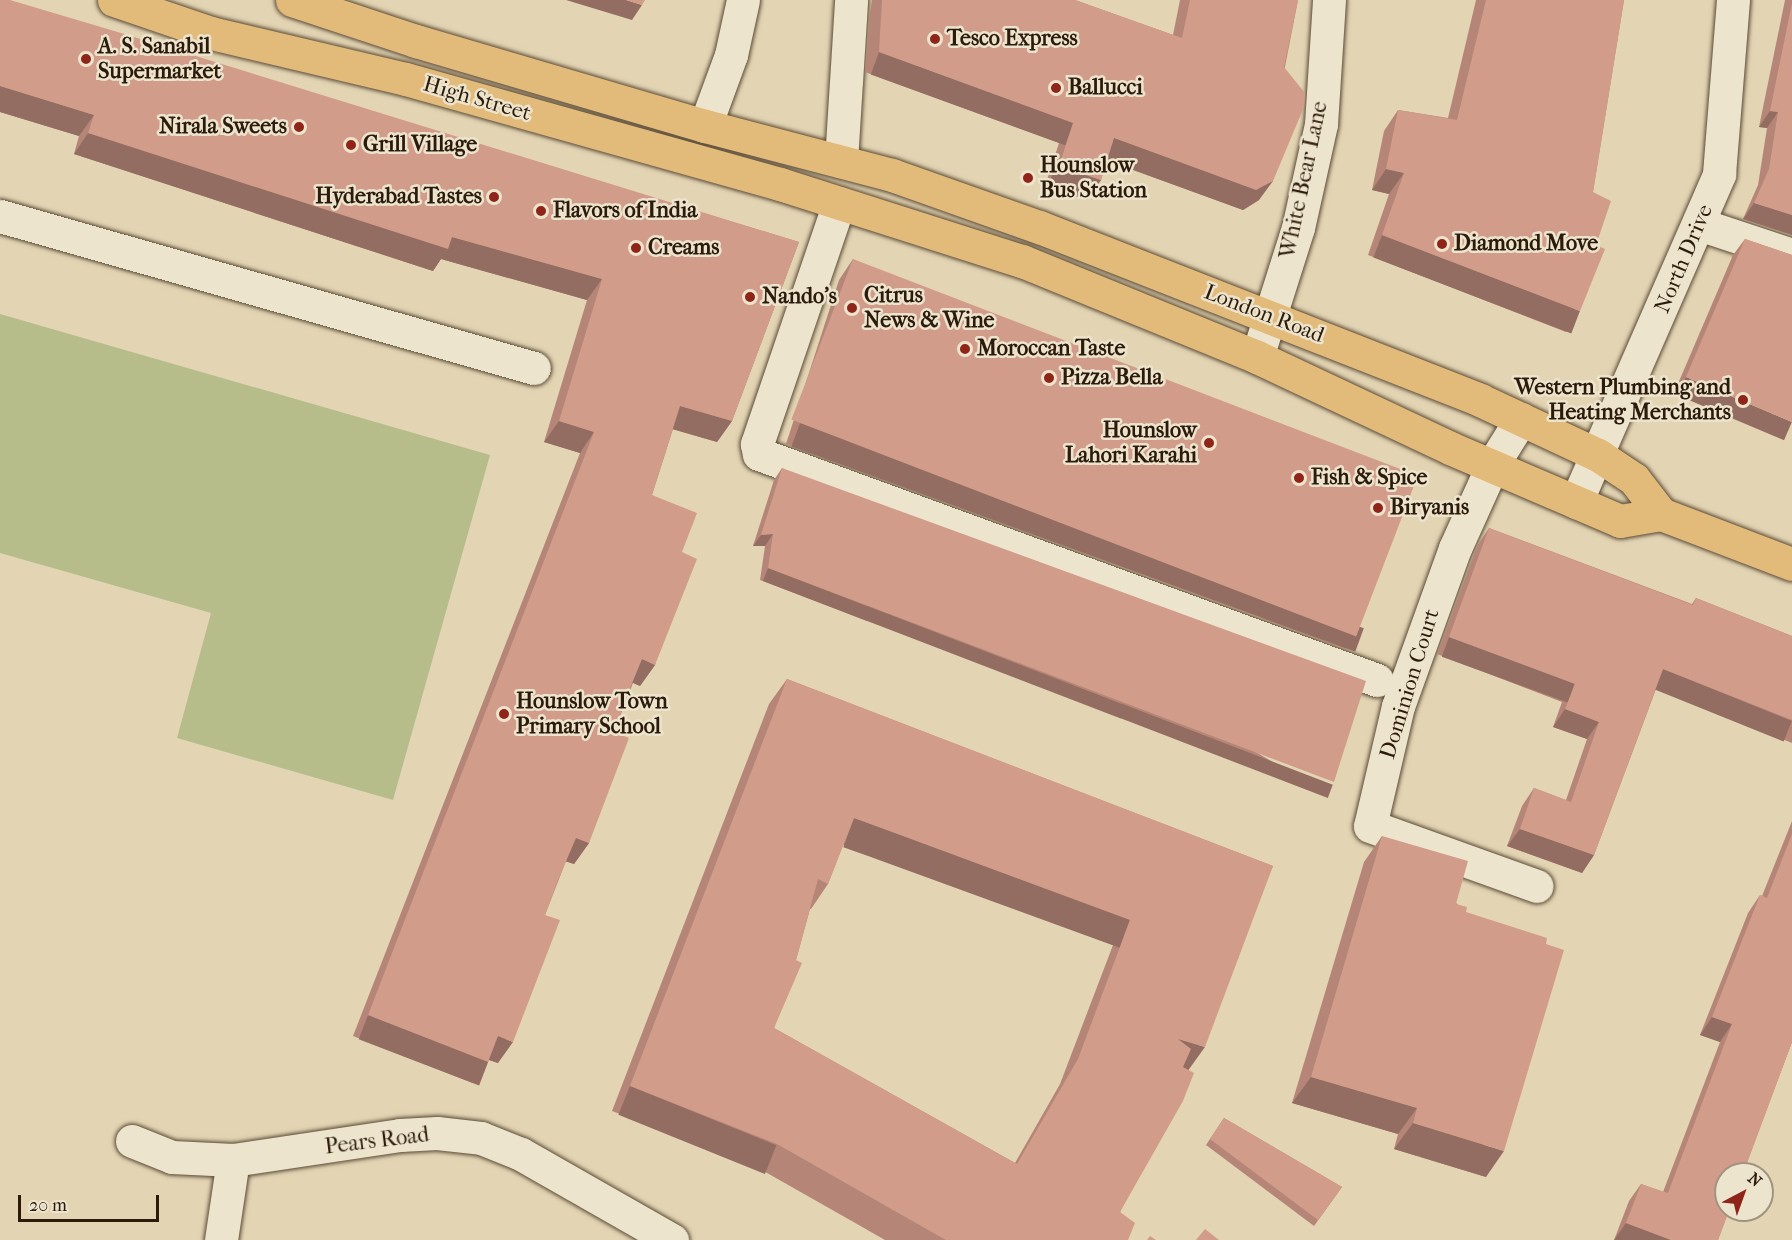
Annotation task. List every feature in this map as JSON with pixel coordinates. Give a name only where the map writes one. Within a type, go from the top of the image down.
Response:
[{"type":"main road","name":"High Street","points":[[114,0],[212,33],[277,48],[696,160],[839,203]]},
{"type":"main road","name":"High Street","points":[[290,0],[416,41],[705,126],[841,161]]},
{"type":"main road","points":[[277,48],[290,0]]},
{"type":"main road","points":[[696,160],[705,126]]},
{"type":"main road","points":[[839,203],[841,161]]},
{"type":"main road","name":"London Road","points":[[839,203],[1022,261],[1257,357],[1450,448],[1493,464],[1620,521],[1661,514],[1634,479],[1598,455],[1427,377],[1039,227],[841,161]]},
{"type":"main road","points":[[1661,514],[1792,564]]},
{"type":"street","points":[[705,126],[731,55],[743,0]]},
{"type":"street","points":[[841,161],[851,0]]},
{"type":"street","name":"White Bear Lane","points":[[1257,357],[1272,316],[1298,228],[1321,124],[1329,0]]},
{"type":"street","name":"North Drive","points":[[1576,502],[1719,174],[1733,0]]},
{"type":"street","points":[[839,203],[757,444],[759,454],[1377,680]]},
{"type":"street","points":[[0,216],[534,368]]},
{"type":"street","points":[[1699,224],[1792,255]]},
{"type":"street","name":"Dominion Court","points":[[1521,419],[1493,464],[1455,548],[1398,706],[1370,826],[1537,886]]},
{"type":"street","name":"Pears Road","points":[[132,1141],[172,1157],[233,1161],[400,1135],[437,1133],[481,1138],[521,1154],[672,1240]]},
{"type":"street","points":[[221,1240],[233,1161]]},
{"type":"green space","points":[[0,314],[490,455],[393,800],[177,738],[211,613],[0,553]]},
{"type":"building","points":[[0,0],[10,0],[121,33],[799,242],[732,421],[680,406],[652,495],[697,513],[682,552],[697,559],[655,665],[642,659],[628,693],[614,732],[629,738],[589,843],[576,838],[558,880],[545,915],[560,920],[513,1042],[498,1036],[488,1062],[368,1015],[594,432],[559,421],[602,279],[452,237],[448,249],[88,133],[94,115],[0,86]]},
{"type":"building","points":[[626,0],[645,0],[642,5]]},
{"type":"building","points":[[882,0],[1075,0],[1182,38],[1190,0],[1298,0],[1284,67],[1305,93],[1304,107],[1273,181],[1256,190],[1114,138],[1101,180],[1059,166],[1073,123],[879,52]]},
{"type":"building","points":[[1486,0],[1624,0],[1593,192],[1611,201],[1596,245],[1605,249],[1580,311],[1382,235],[1404,173],[1386,169],[1398,110],[1457,120]]},
{"type":"building","points":[[1792,3],[1792,215],[1754,203],[1769,169],[1778,112],[1770,111]]},
{"type":"building","points":[[1745,239],[1792,255],[1792,422],[1686,377]]},
{"type":"building","points":[[853,259],[1418,476],[1356,636],[791,420]]},
{"type":"building","points":[[782,468],[1366,681],[1334,782],[768,568],[773,534],[761,535]]},
{"type":"building","points":[[1489,528],[1693,605],[1696,598],[1792,636],[1792,720],[1663,669],[1594,855],[1520,829],[1534,788],[1571,802],[1599,722],[1565,709],[1575,684],[1449,637]]},
{"type":"building","points":[[787,679],[1273,866],[1205,1047],[1178,1039],[1191,1049],[1183,1067],[1194,1073],[1183,1101],[1120,1212],[1135,1223],[1128,1240],[946,1240],[777,1144],[630,1086]],"holes":[[[854,818],[1130,920],[1078,1059],[1017,1164],[774,1028],[802,963],[796,960],[818,879],[828,884]]]},
{"type":"building","points":[[1792,834],[1792,1042],[1747,1162],[1714,1162],[1714,1222],[1725,1222],[1718,1240],[1671,1240],[1626,1223],[1641,1184],[1668,1193],[1732,1024],[1712,1017],[1760,895],[1767,898]]},
{"type":"building","points":[[1382,836],[1468,861],[1456,904],[1467,907],[1466,912],[1547,938],[1546,944],[1564,950],[1504,1151],[1413,1123],[1417,1108],[1311,1077]]},
{"type":"building","points":[[1224,1118],[1342,1187],[1318,1220],[1210,1139]]},
{"type":"building","points":[[1205,1229],[1219,1240],[1196,1240]]},
{"type":"place","name":"Tesco Express","points":[[935,39]]},
{"type":"place","name":"A. S. Sanabil Supermarket","points":[[86,59]]},
{"type":"place","name":"Ballucci","points":[[1056,88]]},
{"type":"place","name":"Nirala Sweets","points":[[299,127]]},
{"type":"place","name":"Grill Village","points":[[351,145]]},
{"type":"place","name":"Hounslow Bus Station","points":[[1028,178]]},
{"type":"place","name":"Hyderabad Tastes","points":[[494,197]]},
{"type":"place","name":"Flavors of India","points":[[541,211]]},
{"type":"place","name":"Diamond Move","points":[[1442,244]]},
{"type":"place","name":"Creams","points":[[636,248]]},
{"type":"place","name":"Nando's","points":[[750,297]]},
{"type":"place","name":"Citrus News & Wine","points":[[852,308]]},
{"type":"place","name":"Moroccan Taste","points":[[965,349]]},
{"type":"place","name":"Pizza Bella","points":[[1049,378]]},
{"type":"place","name":"Western Plumbing and Heating Merchants","points":[[1743,400]]},
{"type":"place","name":"Hounslow Lahori Karahi","points":[[1209,443]]},
{"type":"place","name":"Fish & Spice","points":[[1299,478]]},
{"type":"place","name":"Biryanis","points":[[1378,508]]},
{"type":"place","name":"Hounslow Town Primary School","points":[[504,714]]}]
